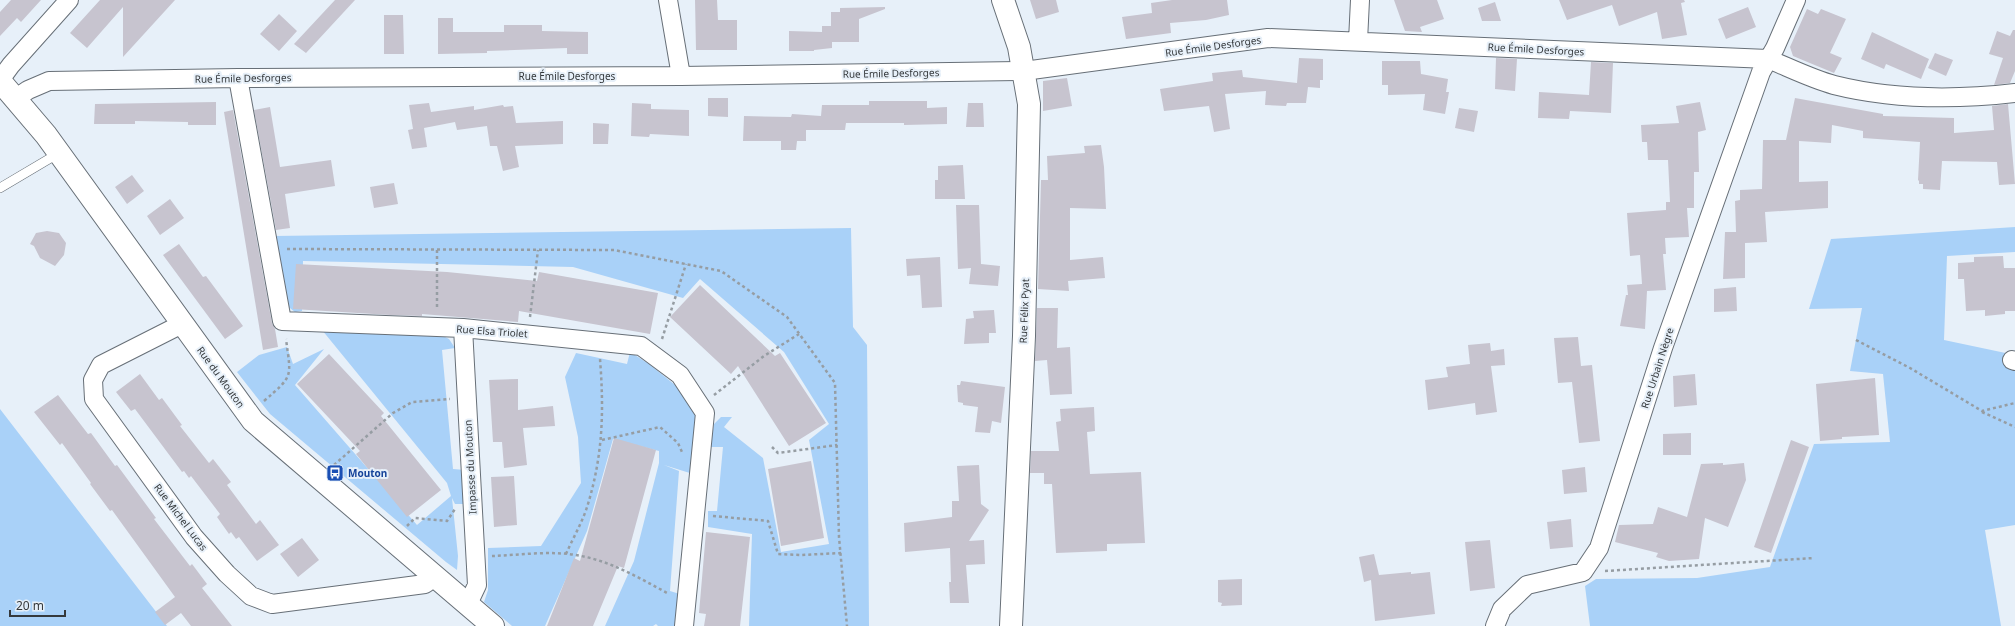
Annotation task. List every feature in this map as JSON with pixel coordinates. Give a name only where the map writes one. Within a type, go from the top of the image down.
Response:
[{"type":"street","points":[[0,81],[11,65],[69,0]]},
{"type":"street","points":[[668,0],[681,76]]},
{"type":"street","name":"Rue Félix Pyat","points":[[1003,0],[1020,47],[1030,104],[1024,336],[1011,626]]},
{"type":"street","points":[[1358,41],[1360,0]]},
{"type":"street","name":"Rue Urbain Nègre","points":[[1583,572],[1599,548],[1663,348],[1761,72],[1796,0]]},
{"type":"street","name":"Rue Émile Desforges","points":[[15,99],[28,90],[49,81],[238,78],[681,76],[1024,71],[1268,38],[1768,59],[1832,84],[1880,95],[1921,98],[1972,98],[2015,93]]},
{"type":"street","points":[[238,78],[282,321],[284,322]]},
{"type":"street","name":"Rue du Mouton","points":[[0,81],[59,153],[253,421],[493,626]]},
{"type":"street","name":"Rue Elsa Triolet","points":[[284,322],[463,328],[528,333],[641,346],[680,375],[705,413],[684,626]]},
{"type":"street","name":"Rue Michel Lucas","points":[[182,324],[102,365],[93,380],[94,399],[194,537],[227,574],[251,596],[272,604],[425,584],[436,576]]},
{"type":"street","name":"Impasse du Mouton","points":[[463,328],[477,585],[468,604]]},
{"type":"street","points":[[1495,626],[1502,609],[1527,585],[1583,572]]},
{"type":"lane","points":[[0,188],[59,153]]},
{"type":"path","points":[[437,249],[437,327]]},
{"type":"path","points":[[528,333],[538,250]]},
{"type":"path","points":[[656,357],[686,264]]},
{"type":"path","points":[[249,415],[287,381],[290,371],[284,322]]},
{"type":"path","points":[[700,406],[764,356],[799,334]]},
{"type":"path","points":[[1856,340],[1910,368],[1982,411],[2015,426]]},
{"type":"path","points":[[566,554],[588,505],[602,440],[604,404],[599,341]]},
{"type":"path","points":[[320,478],[393,413],[412,402],[467,398]]},
{"type":"path","points":[[1982,411],[2015,403]]},
{"type":"path","points":[[602,440],[660,427],[678,443],[688,467],[699,471]]},
{"type":"path","points":[[772,448],[778,453],[837,445]]},
{"type":"path","points":[[393,540],[415,518],[447,521],[455,509],[473,511]]},
{"type":"path","points":[[695,514],[768,521],[778,554],[802,555],[841,553]]},
{"type":"path","points":[[476,556],[566,554],[581,556],[615,567],[636,576],[686,604]]},
{"type":"path","points":[[1583,572],[1814,558]]},
{"type":"shaded area","points":[[2015,227],[2015,252],[1947,256],[1944,340],[2015,355],[2015,525],[1985,530],[2001,626],[1590,626],[1585,586],[1596,579],[1697,578],[1770,567],[1814,444],[1890,442],[1883,374],[1850,371],[1862,308],[1809,309],[1831,239]]},
{"type":"shaded area","points":[[851,228],[853,327],[867,345],[869,626],[749,626],[752,534],[708,527],[708,511],[717,511],[723,447],[710,447],[714,424],[721,417],[732,417],[724,427],[763,458],[781,552],[829,544],[809,440],[829,424],[784,352],[700,279],[683,298],[573,267],[303,261],[302,311],[295,312],[286,305],[274,236]]},
{"type":"shaded area","points":[[322,330],[439,334],[449,339],[455,348],[442,350],[453,469],[465,470],[469,504],[455,504],[452,498],[458,556],[457,570],[270,414],[237,372],[259,355],[287,347],[293,364],[324,349],[295,385],[417,525],[451,496],[447,483]]},
{"type":"shaded area","points":[[630,352],[649,364],[680,389],[698,418],[693,474],[664,465],[679,471],[670,591],[683,595],[679,626],[658,626],[656,624],[653,626],[605,626],[634,561],[659,463],[659,451],[613,439],[587,531],[545,626],[512,626],[484,602],[488,590],[488,548],[541,546],[581,483],[578,437],[565,377],[576,353],[627,364]]},
{"type":"shaded area","points":[[0,409],[167,626],[0,626]]},
{"type":"building","points":[[11,0],[41,0],[21,22],[17,18],[0,36],[0,12]]},
{"type":"building","points":[[100,0],[175,0],[123,57],[123,7],[87,48],[70,33]]},
{"type":"building","points":[[335,0],[355,0],[306,53],[294,44]]},
{"type":"building","points":[[695,0],[717,0],[718,20],[737,20],[737,50],[696,50]]},
{"type":"building","points":[[1030,0],[1056,0],[1059,12],[1036,19]]},
{"type":"building","points":[[1172,0],[1227,0],[1229,15],[1206,20],[1170,23],[1171,33],[1126,39],[1122,17],[1152,13],[1151,3]]},
{"type":"building","points":[[1394,0],[1437,0],[1444,19],[1420,27],[1422,32],[1405,31]]},
{"type":"building","points":[[1559,0],[1684,0],[1685,2],[1681,3],[1687,35],[1662,39],[1657,12],[1619,26],[1612,5],[1567,20]]},
{"type":"building","points":[[1495,2],[1501,21],[1482,21],[1478,8]]},
{"type":"building","points":[[885,7],[885,9],[859,19],[859,42],[832,42],[832,48],[814,51],[789,51],[789,31],[822,32],[822,26],[831,26],[831,12],[840,12],[840,8]]},
{"type":"building","points":[[1748,7],[1756,27],[1726,39],[1718,19]]},
{"type":"building","points":[[1807,9],[1818,14],[1821,9],[1846,19],[1830,53],[1842,58],[1834,73],[1793,56],[1790,47]]},
{"type":"building","points":[[279,14],[297,31],[279,51],[260,34]]},
{"type":"building","points":[[384,15],[403,15],[404,54],[384,54]]},
{"type":"building","points":[[438,18],[453,18],[453,32],[504,32],[504,25],[542,25],[542,31],[588,32],[588,54],[567,54],[567,48],[487,51],[487,53],[438,54]]},
{"type":"building","points":[[2013,30],[2015,30],[2015,71],[2010,83],[1994,85],[2003,58],[1989,54],[1997,31],[2010,36]]},
{"type":"building","points":[[1872,32],[1929,59],[1921,79],[1886,64],[1884,69],[1861,59]]},
{"type":"building","points":[[1935,53],[1953,60],[1946,76],[1928,68]]},
{"type":"building","points":[[1299,58],[1323,59],[1323,80],[1320,80],[1320,88],[1308,87],[1306,103],[1287,103],[1286,106],[1265,105],[1266,91],[1225,94],[1230,129],[1214,132],[1209,106],[1164,111],[1160,89],[1213,81],[1212,73],[1242,70],[1243,77],[1297,83]]},
{"type":"building","points":[[1496,58],[1517,59],[1515,91],[1495,89]]},
{"type":"building","points":[[1382,61],[1420,61],[1421,74],[1448,79],[1446,92],[1449,92],[1445,114],[1423,110],[1425,94],[1388,95],[1388,85],[1382,85]]},
{"type":"building","points":[[1591,62],[1613,63],[1611,113],[1570,111],[1569,119],[1538,118],[1539,92],[1589,95]]},
{"type":"building","points":[[1067,78],[1072,106],[1043,111],[1043,81]]},
{"type":"building","points":[[708,98],[728,98],[728,117],[708,116]]},
{"type":"building","points":[[1795,98],[1883,114],[1883,116],[1954,118],[1954,133],[1994,130],[1992,106],[2008,104],[2015,184],[1999,185],[1997,162],[1942,161],[1940,190],[1923,189],[1923,184],[1919,184],[1918,180],[1920,142],[1863,138],[1863,131],[1832,125],[1831,143],[1799,141],[1799,182],[1828,181],[1828,208],[1765,212],[1767,242],[1745,243],[1745,278],[1723,279],[1725,232],[1736,232],[1735,201],[1740,200],[1740,190],[1762,189],[1763,140],[1786,140]]},
{"type":"building","points":[[869,101],[927,101],[927,108],[947,107],[947,124],[904,125],[904,123],[846,123],[845,130],[806,130],[806,141],[797,141],[796,150],[781,150],[781,141],[743,141],[744,116],[791,117],[792,114],[821,116],[822,105],[869,105]]},
{"type":"building","points":[[216,102],[216,125],[188,125],[188,122],[135,121],[135,124],[94,124],[95,104]]},
{"type":"building","points":[[1700,102],[1706,130],[1698,132],[1699,172],[1694,172],[1694,208],[1687,208],[1689,237],[1665,238],[1666,254],[1663,254],[1666,290],[1647,291],[1645,329],[1620,326],[1626,295],[1628,295],[1627,285],[1642,284],[1640,255],[1630,256],[1627,213],[1666,210],[1666,202],[1670,202],[1668,160],[1648,160],[1647,142],[1642,142],[1641,125],[1679,123],[1676,106]]},
{"type":"building","points":[[429,103],[431,112],[474,106],[474,110],[503,105],[504,107],[513,106],[516,123],[563,121],[563,144],[515,146],[519,167],[503,171],[497,146],[490,146],[487,126],[457,130],[455,122],[424,128],[427,147],[412,149],[408,130],[413,129],[409,105]]},
{"type":"building","points":[[632,103],[651,104],[651,109],[689,110],[689,136],[650,134],[649,137],[631,136]]},
{"type":"building","points":[[968,103],[983,103],[984,127],[966,127]]},
{"type":"building","points":[[270,107],[280,167],[331,160],[335,186],[285,194],[290,228],[276,230],[254,110]]},
{"type":"building","points":[[1459,108],[1478,111],[1474,132],[1455,128]]},
{"type":"building","points":[[233,110],[272,323],[275,329],[278,347],[263,350],[224,112]]},
{"type":"building","points":[[593,123],[609,124],[608,144],[593,144]]},
{"type":"building","points":[[1101,145],[1104,167],[1106,209],[1070,208],[1070,260],[1103,257],[1105,278],[1068,281],[1069,291],[1038,289],[1041,180],[1048,180],[1047,156],[1085,153],[1084,146]]},
{"type":"building","points":[[963,165],[965,199],[935,199],[935,180],[938,180],[938,166]]},
{"type":"building","points":[[132,175],[144,191],[127,204],[115,187]]},
{"type":"building","points":[[394,183],[398,204],[374,208],[370,187]]},
{"type":"building","points":[[170,199],[184,218],[160,235],[147,216]]},
{"type":"building","points":[[956,205],[979,205],[981,264],[1000,266],[998,286],[969,284],[971,268],[958,269]]},
{"type":"building","points":[[47,231],[59,233],[66,243],[64,255],[55,266],[40,258],[34,246],[30,244],[36,233]]},
{"type":"building","points":[[179,244],[203,277],[206,276],[243,326],[225,339],[163,255]]},
{"type":"building","points":[[2003,256],[2004,268],[2015,268],[2015,311],[2005,311],[2005,314],[1985,316],[1985,310],[1966,311],[1964,279],[1958,279],[1958,263],[1974,262],[1974,257]]},
{"type":"building","points":[[940,257],[942,307],[922,308],[920,275],[907,276],[906,259]]},
{"type":"building","points":[[296,264],[447,272],[537,281],[539,272],[658,293],[650,334],[519,311],[518,322],[422,314],[422,316],[390,315],[293,309]]},
{"type":"building","points":[[700,285],[775,356],[780,353],[826,423],[789,446],[738,366],[731,374],[670,317]]},
{"type":"building","points":[[1736,287],[1737,311],[1714,312],[1714,289]]},
{"type":"building","points":[[1037,308],[1058,308],[1057,348],[1070,347],[1072,394],[1050,395],[1047,360],[1035,361]]},
{"type":"building","points":[[994,310],[996,333],[989,333],[989,343],[964,344],[966,319],[974,318],[973,311]]},
{"type":"building","points":[[1578,337],[1581,366],[1592,365],[1600,441],[1579,443],[1572,382],[1558,383],[1554,338]]},
{"type":"building","points":[[1490,343],[1491,351],[1504,349],[1505,365],[1491,366],[1497,412],[1476,415],[1475,403],[1428,410],[1425,380],[1448,377],[1446,367],[1470,364],[1468,345]]},
{"type":"building","points":[[329,354],[384,413],[381,416],[441,490],[407,517],[356,454],[360,451],[297,384]]},
{"type":"building","points":[[140,374],[159,400],[162,398],[182,425],[180,426],[209,463],[213,459],[231,482],[227,485],[256,524],[260,520],[279,545],[257,561],[239,537],[236,539],[231,532],[229,534],[217,517],[220,514],[191,476],[189,478],[184,471],[182,472],[135,409],[131,411],[116,392]]},
{"type":"building","points":[[1695,374],[1697,405],[1674,407],[1673,376]]},
{"type":"building","points":[[1875,378],[1879,435],[1842,437],[1842,439],[1820,441],[1816,384]]},
{"type":"building","points":[[518,379],[518,410],[553,406],[555,426],[523,428],[527,465],[504,468],[502,442],[493,442],[489,380]]},
{"type":"building","points":[[961,381],[1005,387],[1001,423],[992,421],[990,433],[975,432],[978,407],[963,405],[963,403],[958,402],[957,385],[960,385]]},
{"type":"building","points":[[58,395],[88,434],[91,433],[115,466],[117,465],[156,518],[154,519],[190,566],[192,564],[207,584],[202,588],[232,626],[191,626],[181,613],[165,625],[155,612],[175,597],[112,510],[110,511],[90,484],[91,483],[62,443],[60,445],[34,412]]},
{"type":"building","points":[[1094,407],[1095,431],[1087,432],[1090,474],[1141,472],[1145,543],[1107,544],[1107,551],[1056,553],[1052,484],[1044,484],[1044,473],[1030,473],[1031,451],[1059,451],[1056,422],[1061,421],[1060,409]]},
{"type":"building","points":[[1691,433],[1691,455],[1663,455],[1663,434]]},
{"type":"building","points":[[614,438],[656,450],[624,568],[618,566],[593,626],[547,626],[574,558],[580,561]]},
{"type":"building","points":[[1791,440],[1809,447],[1771,553],[1754,547]]},
{"type":"building","points":[[811,461],[824,538],[781,546],[768,469]]},
{"type":"building","points":[[1723,463],[1723,465],[1744,463],[1746,480],[1728,527],[1705,518],[1699,559],[1669,561],[1656,557],[1658,553],[1615,542],[1619,525],[1653,524],[1658,507],[1687,517],[1701,464]]},
{"type":"building","points":[[979,465],[981,504],[989,510],[969,541],[984,540],[985,564],[966,565],[969,603],[950,603],[950,548],[905,552],[904,523],[952,517],[952,501],[959,501],[957,466]]},
{"type":"building","points":[[1585,467],[1587,492],[1564,494],[1562,470]]},
{"type":"building","points":[[514,476],[517,525],[494,527],[491,477]]},
{"type":"building","points":[[1571,519],[1573,547],[1550,549],[1547,522]]},
{"type":"building","points":[[706,532],[750,537],[740,626],[704,626],[706,614],[699,613]]},
{"type":"building","points":[[302,538],[319,560],[298,577],[280,554]]},
{"type":"building","points":[[1490,540],[1495,588],[1470,591],[1465,542]]},
{"type":"building","points":[[1374,554],[1379,575],[1430,572],[1435,614],[1375,621],[1371,580],[1364,582],[1359,557]]},
{"type":"building","points":[[1242,579],[1242,605],[1221,606],[1222,603],[1218,602],[1218,580]]},
{"type":"place","name":"Mouton","points":[[335,473]]}]
